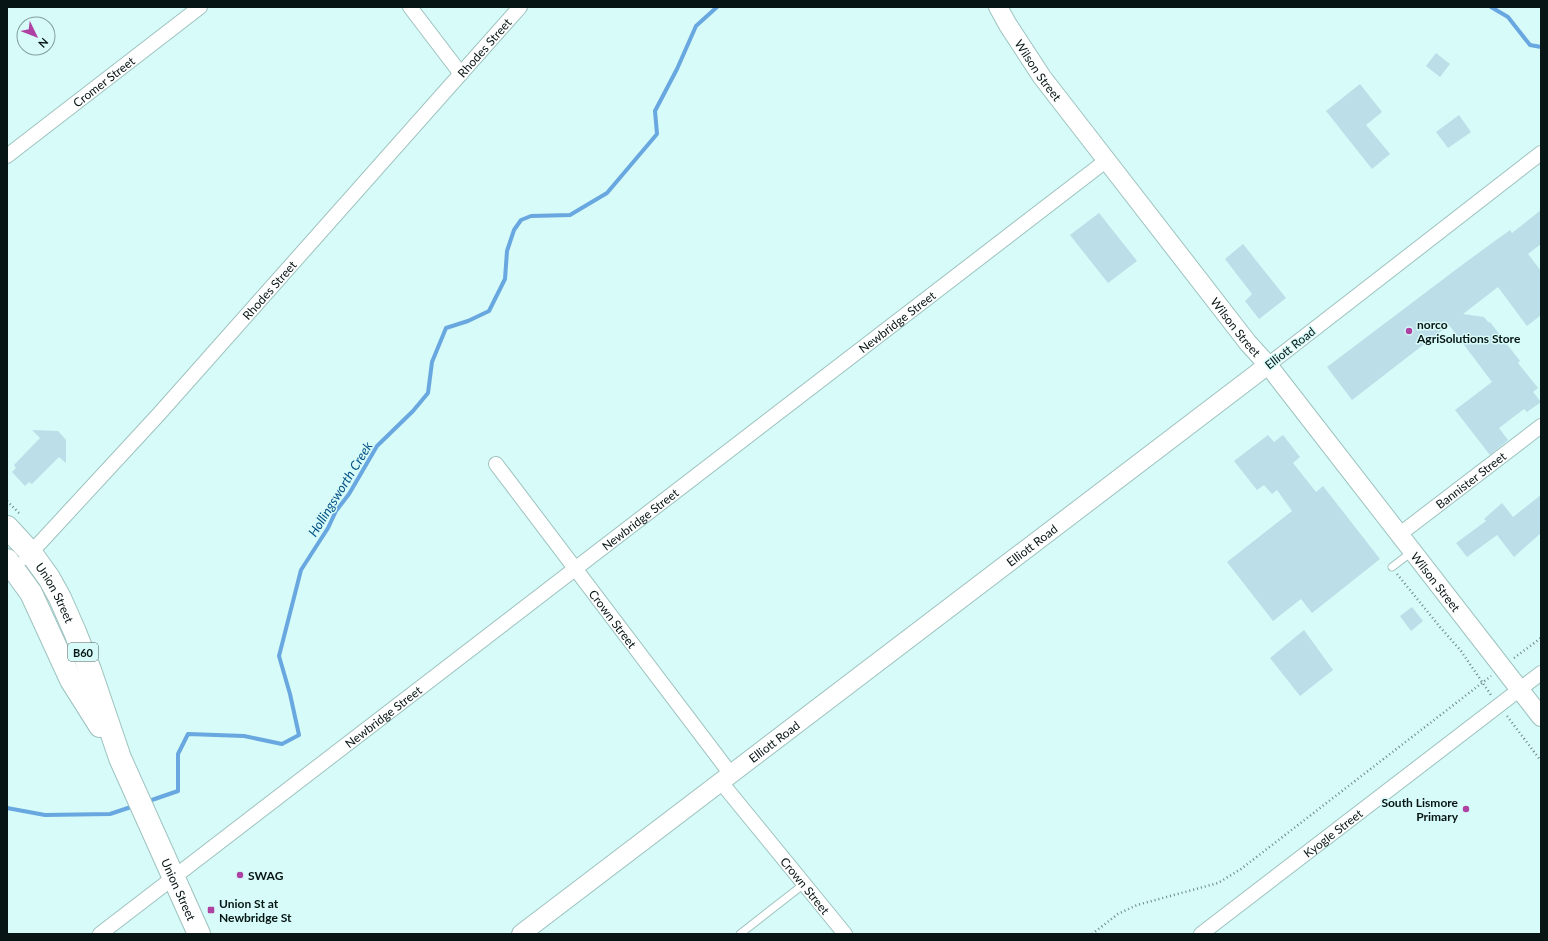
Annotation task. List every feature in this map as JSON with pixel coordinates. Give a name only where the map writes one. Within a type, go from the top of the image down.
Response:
[{"type":"main road","name":"Union Street","points":[[7,528],[31,553],[49,578],[75,632],[90,670],[120,758],[199,934]]},
{"type":"main road","name":"Union Street","points":[[11,565],[31,593],[71,680],[120,758]]},
{"type":"street","name":"Cromer Street","points":[[7,156],[200,7]]},
{"type":"street","points":[[410,7],[460,74]]},
{"type":"street","name":"Rhodes Street","points":[[11,565],[31,553],[159,414],[520,7]]},
{"type":"street","name":"Wilson Street","points":[[998,7],[1042,77],[1248,343],[1268,365],[1400,534],[1541,717]]},
{"type":"street","name":"Elliott Road","points":[[521,934],[725,777],[1268,365],[1541,152]]},
{"type":"street","name":"Newbridge Street","points":[[100,934],[1106,160]]},
{"type":"street","name":"Bannister Street","points":[[1400,534],[1541,426]]},
{"type":"street","name":"Crown Street","points":[[496,464],[575,568],[804,884],[845,934]]},
{"type":"street","name":"Kyogle Street","points":[[1201,934],[1541,673]]},
{"type":"lane","points":[[1392,567],[1413,551]]},
{"type":"lane","points":[[740,934],[804,884]]},
{"type":"path","points":[[1392,567],[1461,651],[1493,698]]},
{"type":"path","points":[[1515,658],[1541,638]]},
{"type":"path","points":[[1092,934],[1118,914],[1137,905],[1218,882],[1242,869],[1492,674]]},
{"type":"path","points":[[1506,716],[1541,762]]},
{"type":"building","points":[[1436,53],[1450,64],[1440,77],[1426,66]]},
{"type":"building","points":[[1360,84],[1382,112],[1366,125],[1390,154],[1372,169],[1326,111]]},
{"type":"building","points":[[1459,115],[1471,132],[1448,148],[1436,132]]},
{"type":"building","points":[[1541,210],[1541,244],[1528,254],[1541,271],[1541,315],[1527,326],[1498,287],[1463,314],[1484,317],[1489,323],[1490,322],[1520,361],[1518,363],[1538,388],[1533,392],[1541,402],[1527,412],[1524,409],[1499,428],[1508,440],[1490,455],[1455,410],[1492,382],[1449,325],[1352,400],[1327,367],[1466,262],[1510,230],[1512,233]]},
{"type":"building","points":[[1099,213],[1137,261],[1108,283],[1070,235]]},
{"type":"building","points":[[1243,244],[1286,298],[1259,319],[1245,301],[1252,294],[1225,259]]},
{"type":"building","points":[[32,430],[58,431],[66,440],[66,463],[59,457],[32,484],[29,482],[25,486],[12,472],[16,468],[14,465],[40,438]]},
{"type":"building","points":[[1268,435],[1274,442],[1283,435],[1300,457],[1293,463],[1316,492],[1323,486],[1380,559],[1312,613],[1301,599],[1273,621],[1227,562],[1292,511],[1277,490],[1272,494],[1264,485],[1257,490],[1234,461]]},
{"type":"building","points":[[1541,495],[1541,533],[1514,557],[1497,535],[1467,557],[1456,543],[1486,521],[1484,519],[1502,503],[1513,517]]},
{"type":"building","points":[[1412,607],[1423,621],[1411,631],[1400,616]]},
{"type":"building","points":[[1304,630],[1333,670],[1300,696],[1270,658]]},
{"type":"waterway","name":"Hollingsworth Creek","points":[[146,802],[178,791],[178,754],[188,734],[244,736],[282,744],[299,735],[290,694],[279,656],[301,570],[328,528],[336,511],[349,494],[377,446],[413,411],[428,393],[432,362],[446,328],[468,321],[489,311],[505,279],[507,251],[514,230],[521,220],[531,216],[570,215],[607,193],[657,134],[655,111],[677,69],[696,26],[717,7]]},
{"type":"waterway","name":"Hollingsworth Creek","points":[[1491,7],[1508,17],[1530,45],[1541,47]]},
{"type":"waterway","name":"Hollingsworth Creek","points":[[7,808],[45,815],[110,814],[134,806]]},
{"type":"place","name":"norco AgriSolutions Store","points":[[1409,331]]},
{"type":"place","name":"South Lismore Primary","points":[[1466,809]]},
{"type":"place","name":"SWAG","points":[[240,875]]},
{"type":"place","name":"Union St at Newbridge St","points":[[211,910]]}]
